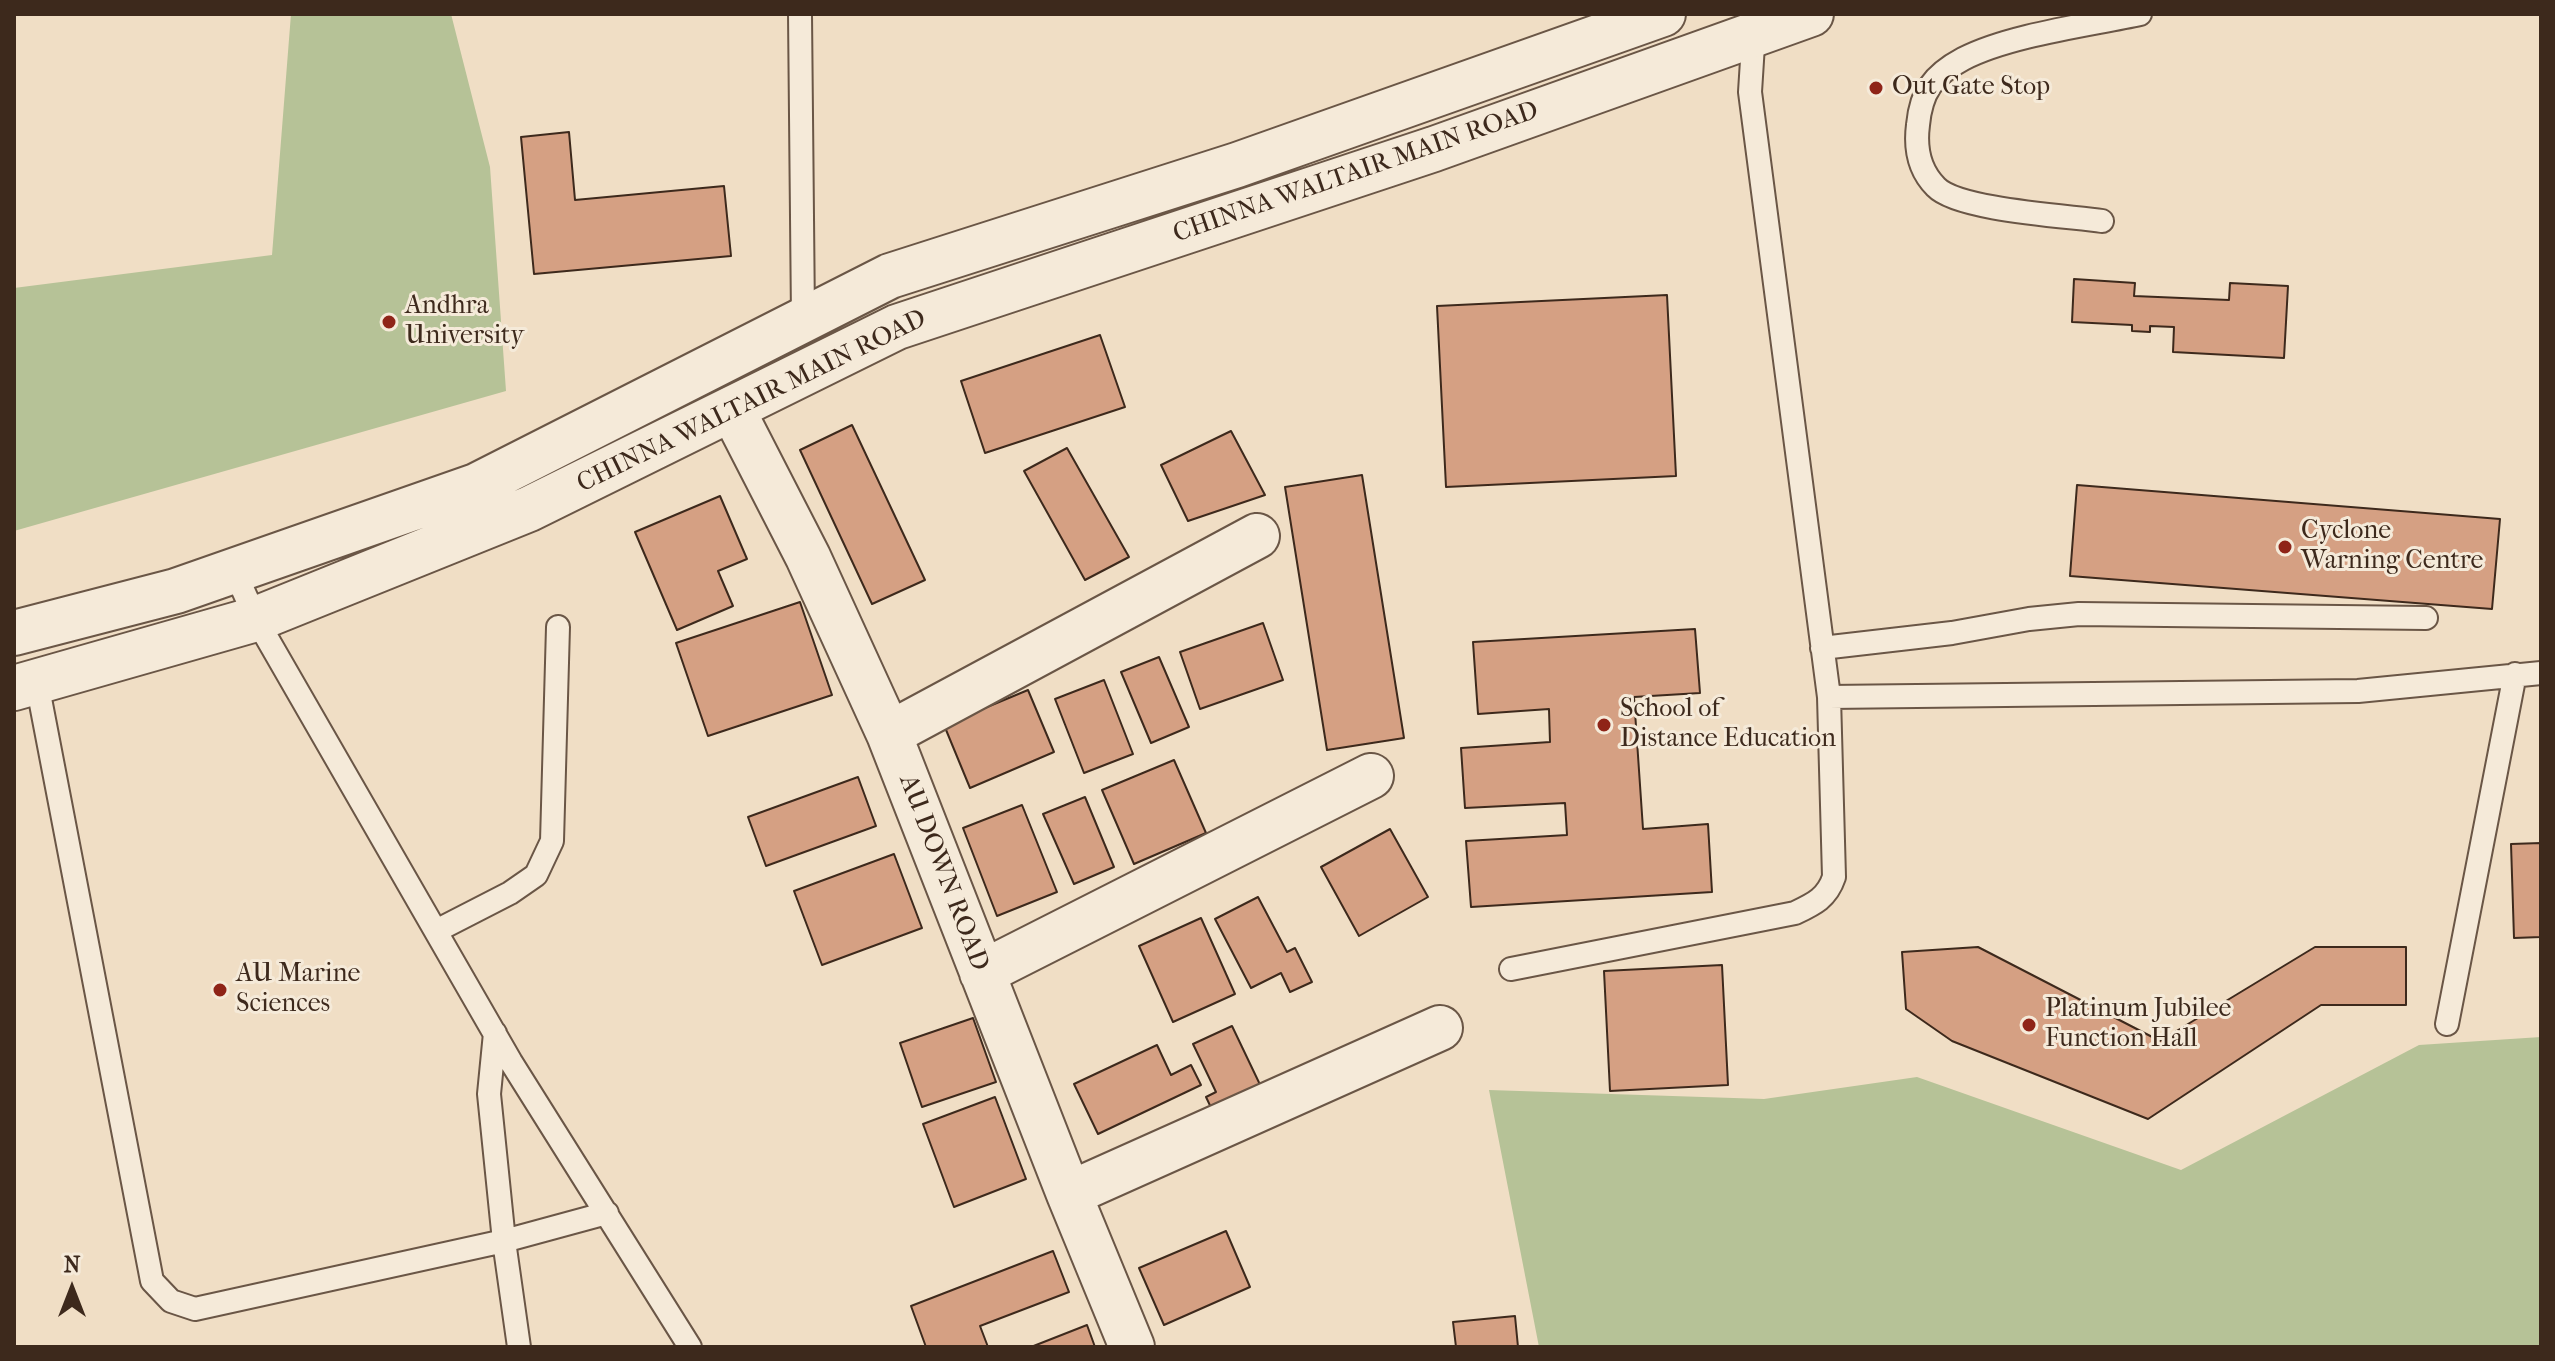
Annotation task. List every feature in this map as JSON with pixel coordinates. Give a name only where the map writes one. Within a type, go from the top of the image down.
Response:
[{"type":"street","name":"CHINNA WALTAIR MAIN ROAD","points":[[14,633],[176,591],[476,486],[890,276],[1237,165],[1663,14]]},
{"type":"street","name":"CHINNA WALTAIR MAIN ROAD","points":[[26,686],[256,619],[529,509],[897,327],[1434,149],[1754,24],[1811,14]]},
{"type":"street","name":"AU DOWN ROAD","points":[[732,409],[808,557],[889,734],[1132,1347]]},
{"type":"street","points":[[889,734],[1257,536]]},
{"type":"street","points":[[982,973],[1371,776]]},
{"type":"street","points":[[1069,1194],[1440,1028]]},
{"type":"lane","points":[[800,14],[803,318]]},
{"type":"lane","points":[[2102,221],[1966,202],[1938,189],[1921,168],[1916,139],[1920,102],[1936,75],[1965,58],[2018,40],[2140,14]]},
{"type":"lane","points":[[1511,969],[1795,913],[1817,903],[1829,891],[1834,877],[1836,861],[1829,697],[1750,92],[1754,24]]},
{"type":"lane","points":[[234,570],[256,619],[495,1033],[690,1347]]},
{"type":"lane","points":[[1822,648],[2079,614],[2426,618]]},
{"type":"lane","points":[[436,931],[510,893],[536,875],[552,841],[558,627]]},
{"type":"lane","points":[[1829,697],[2358,691],[2541,673]]},
{"type":"lane","points":[[2447,1024],[2515,674]]},
{"type":"lane","points":[[26,686],[152,1281],[171,1301],[195,1309],[504,1241],[607,1213]]},
{"type":"lane","points":[[495,1033],[489,1094],[504,1241],[519,1347]]},
{"type":"green space","points":[[291,14],[451,14],[490,167],[506,391],[14,531],[14,288],[272,255]]},
{"type":"green space","points":[[2541,1037],[2541,1347],[1539,1347],[1489,1090],[1764,1099],[1917,1077],[2181,1170],[2419,1045]]},
{"type":"building","points":[[569,132],[575,200],[724,186],[731,256],[534,274],[521,137]]},
{"type":"building","points":[[2074,279],[2135,283],[2134,296],[2229,300],[2230,283],[2288,286],[2284,358],[2173,352],[2174,327],[2150,326],[2150,332],[2132,331],[2132,325],[2072,322]]},
{"type":"building","points":[[1667,295],[1676,476],[1446,487],[1437,306]]},
{"type":"building","points":[[1100,335],[1125,407],[985,453],[961,381]]},
{"type":"building","points":[[852,425],[925,580],[872,604],[800,450]]},
{"type":"building","points":[[1231,431],[1265,495],[1188,521],[1161,465]]},
{"type":"building","points":[[1067,448],[1129,557],[1085,580],[1024,471]]},
{"type":"building","points":[[1362,475],[1404,738],[1327,750],[1285,487]]},
{"type":"building","name":"Cyclone Warning Centre","points":[[2077,485],[2500,519],[2492,609],[2070,576]]},
{"type":"building","points":[[720,496],[747,559],[718,571],[733,606],[677,630],[635,532]]},
{"type":"building","points":[[800,602],[832,695],[708,736],[676,643]]},
{"type":"building","points":[[1263,623],[1283,680],[1200,709],[1180,652]]},
{"type":"building","points":[[1695,629],[1700,693],[1634,697],[1643,829],[1708,824],[1712,892],[1471,907],[1466,841],[1567,835],[1565,803],[1465,808],[1461,748],[1550,742],[1549,709],[1478,714],[1473,642]]},
{"type":"building","points":[[1159,657],[1189,727],[1151,743],[1121,672]]},
{"type":"building","points":[[1104,680],[1133,754],[1084,773],[1055,699]]},
{"type":"building","points":[[1028,690],[1054,752],[970,788],[944,725]]},
{"type":"building","points":[[1174,760],[1206,833],[1134,864],[1102,790]]},
{"type":"building","points":[[858,777],[876,826],[766,866],[748,817]]},
{"type":"building","points":[[1085,797],[1114,867],[1074,884],[1043,814]]},
{"type":"building","points":[[1022,805],[1057,892],[997,916],[963,828]]},
{"type":"building","points":[[1390,829],[1428,897],[1359,936],[1321,867]]},
{"type":"building","points":[[2541,843],[2541,937],[2514,938],[2511,844]]},
{"type":"building","points":[[894,854],[922,928],[822,965],[794,891]]},
{"type":"building","points":[[1258,897],[1287,952],[1295,948],[1312,982],[1290,992],[1281,973],[1251,988],[1215,919]]},
{"type":"building","points":[[1201,918],[1235,994],[1173,1022],[1139,946]]},
{"type":"building","name":"Platinum Jubilee Function Hall","points":[[1978,947],[2160,1041],[2315,947],[2406,947],[2406,1005],[2321,1005],[2148,1119],[1952,1041],[1906,1009],[1902,952]]},
{"type":"building","points":[[1722,965],[1728,1085],[1610,1091],[1604,971]]},
{"type":"building","points":[[973,1018],[996,1082],[922,1107],[900,1043]]},
{"type":"building","points":[[1232,1026],[1264,1093],[1215,1116],[1206,1097],[1216,1092],[1193,1044]]},
{"type":"building","points":[[1157,1045],[1171,1075],[1191,1065],[1201,1085],[1098,1134],[1074,1084]]},
{"type":"building","points":[[995,1097],[1026,1179],[954,1207],[923,1124]]},
{"type":"building","points":[[1226,1231],[1250,1287],[1164,1325],[1139,1268]]},
{"type":"building","points":[[1053,1251],[1069,1292],[980,1326],[988,1347],[926,1347],[911,1306]]},
{"type":"building","points":[[1515,1316],[1518,1347],[1456,1347],[1453,1322]]},
{"type":"building","points":[[1087,1325],[1095,1347],[1031,1347]]},
{"type":"place","name":"Out Gate Stop","points":[[1876,88]]},
{"type":"place","name":"Andhra University","points":[[389,322]]},
{"type":"place","name":"Cyclone Warning Centre","points":[[2285,547]]},
{"type":"place","name":"School of Distance Education","points":[[1604,725]]},
{"type":"place","name":"AU Marine Sciences","points":[[220,990]]},
{"type":"place","name":"Platinum Jubilee Function Hall","points":[[2029,1025]]}]
